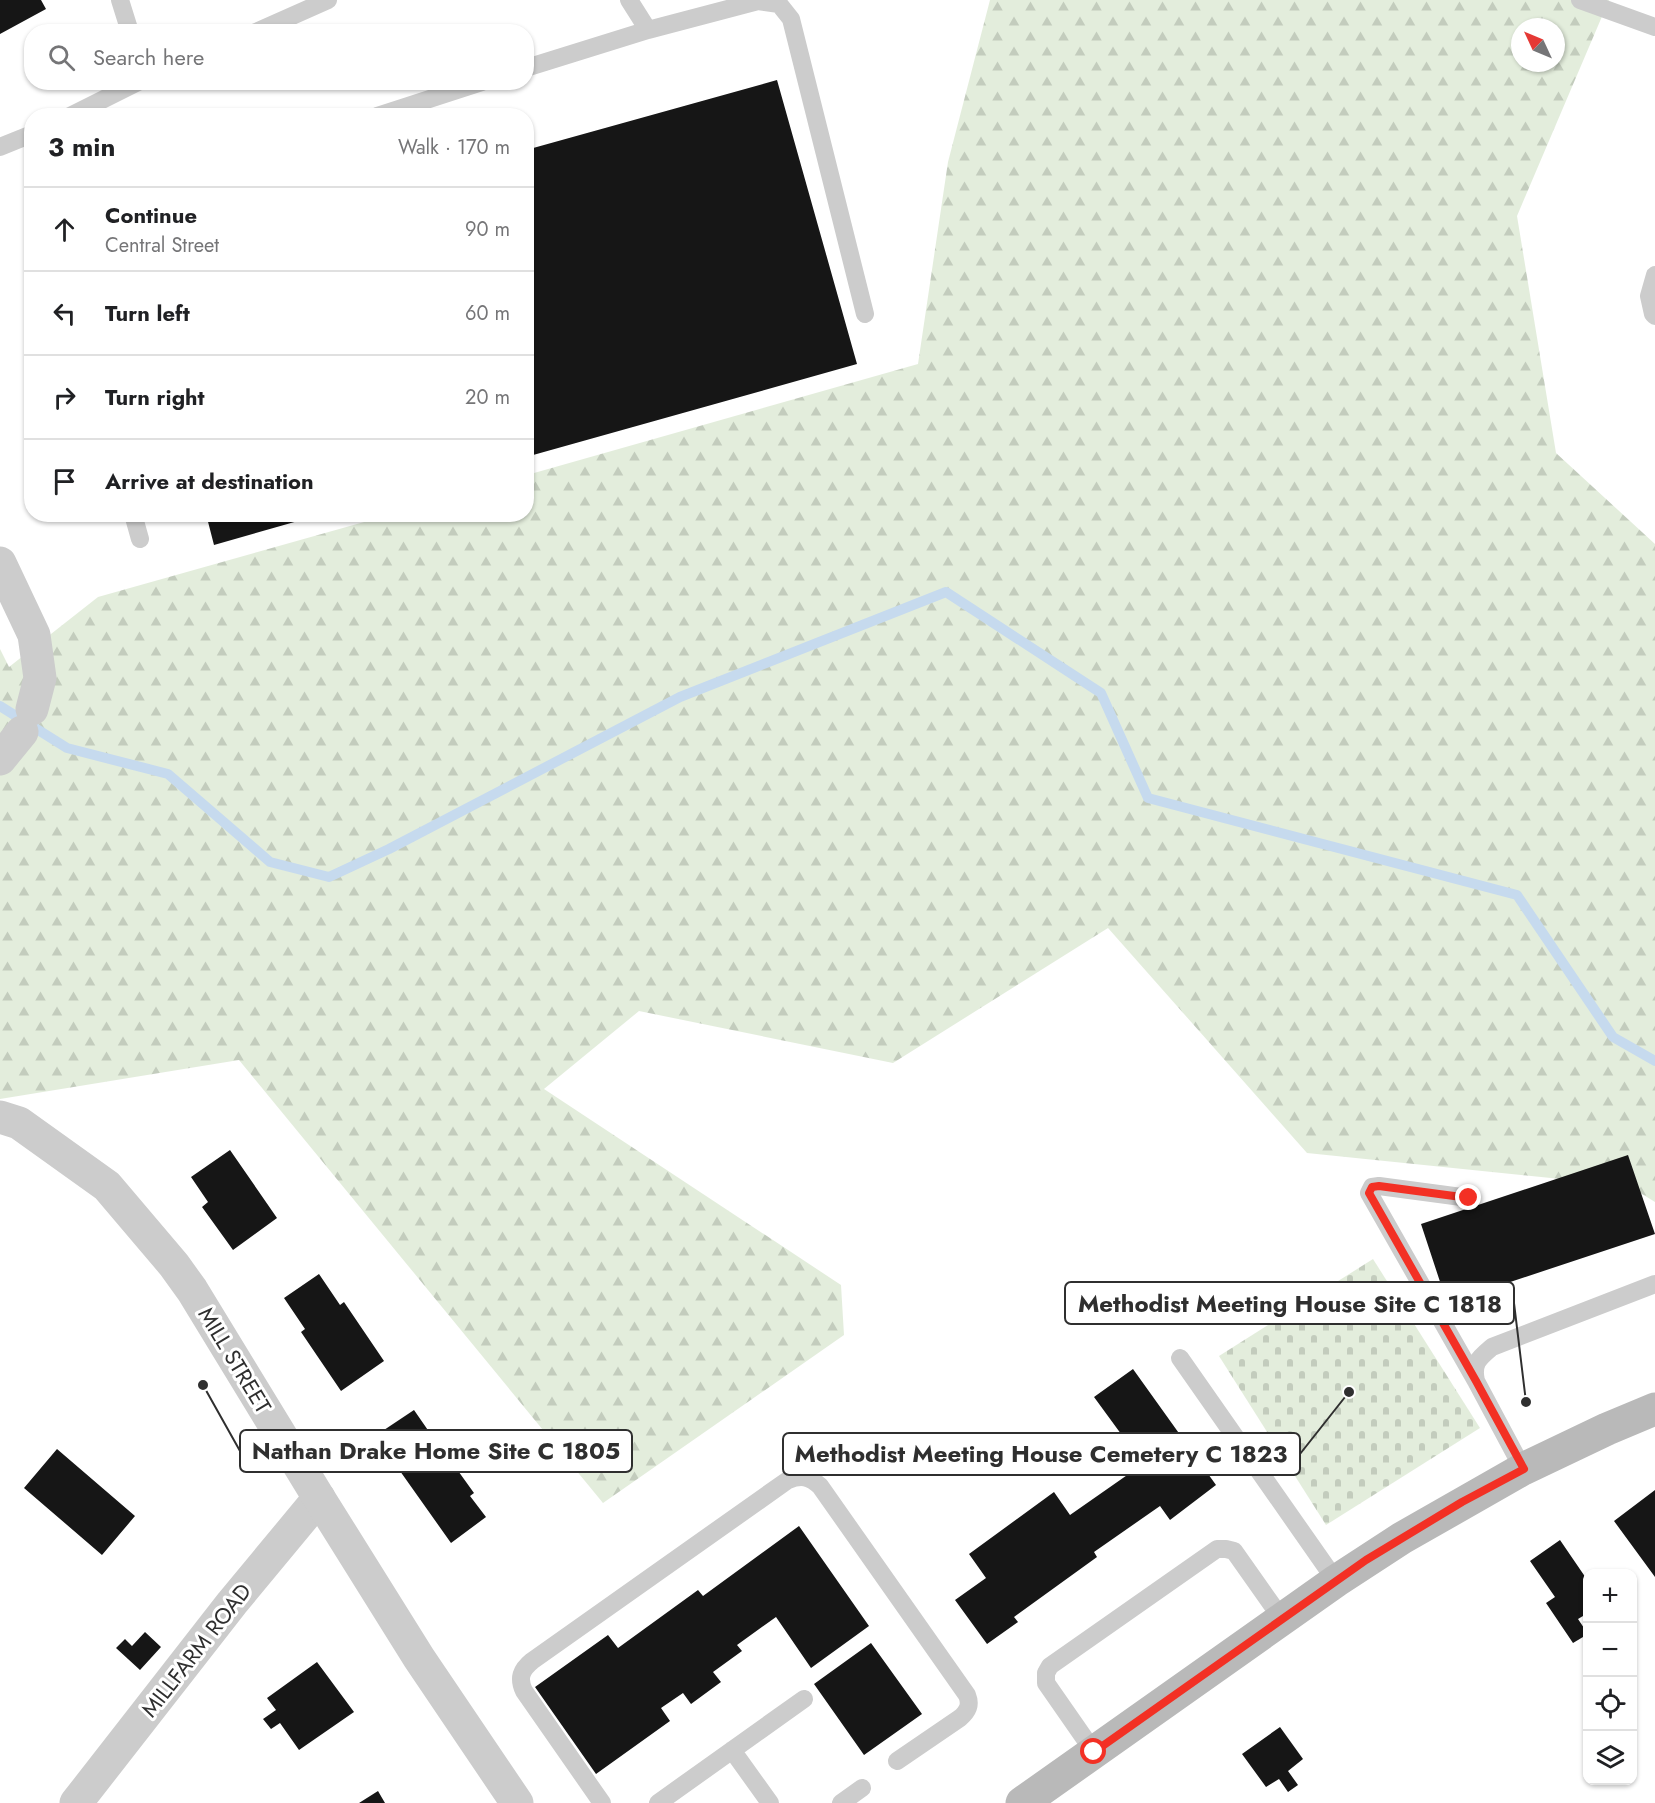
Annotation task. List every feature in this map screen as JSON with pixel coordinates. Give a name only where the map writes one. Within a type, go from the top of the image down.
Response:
[{"type":"main road","points":[[1022,1803],[1336,1581],[1402,1538],[1524,1469],[1607,1429],[1655,1410]]},
{"type":"street","points":[[0,563],[34,635],[40,678],[27,720],[0,759]]},
{"type":"street","name":"MILL STREET","points":[[0,1117],[19,1123],[107,1186],[174,1265],[192,1290],[419,1658],[517,1803]]},
{"type":"street","name":"MILLFARM ROAD","points":[[76,1803],[232,1603],[319,1498]]},
{"type":"lane","points":[[120,0],[128,24]]},
{"type":"lane","points":[[274,24],[328,0]]},
{"type":"lane","points":[[629,0],[648,30]]},
{"type":"lane","points":[[1580,0],[1655,27]]},
{"type":"lane","points":[[534,66],[648,30],[758,1],[779,4],[791,19],[865,314]]},
{"type":"lane","points":[[86,108],[122,90]]},
{"type":"lane","points":[[402,108],[457,90]]},
{"type":"lane","points":[[0,147],[24,140]]},
{"type":"lane","points":[[1655,275],[1649,296],[1655,316]]},
{"type":"lane","points":[[136,522],[140,539]]},
{"type":"lane","points":[[1469,1198],[1379,1186],[1372,1187],[1369,1193],[1524,1469]]},
{"type":"lane","points":[[1476,1381],[1474,1372],[1478,1359],[1492,1347],[1655,1284]]},
{"type":"lane","points":[[1180,1358],[1336,1581]]},
{"type":"lane","points":[[602,1803],[524,1691],[520,1683],[520,1676],[524,1668],[778,1486],[796,1477],[805,1476],[820,1486],[967,1695],[969,1706],[966,1713],[897,1761]]},
{"type":"lane","points":[[1094,1752],[1046,1683],[1046,1673],[1050,1666],[1217,1549],[1234,1551],[1282,1619]]},
{"type":"lane","points":[[658,1803],[804,1699]]},
{"type":"lane","points":[[732,1750],[770,1803]]},
{"type":"lane","points":[[841,1803],[862,1788]]},
{"type":"green space","points":[[990,0],[1609,0],[1517,216],[1556,453],[1655,544],[1655,1202],[1629,1186],[1307,1153],[1108,928],[893,1063],[639,1011],[544,1089],[841,1285],[844,1335],[603,1503],[239,1060],[0,1099],[0,649],[9,667],[98,597],[364,522],[534,522],[534,473],[918,364],[948,162]]},
{"type":"green space","points":[[1373,1259],[1480,1428],[1326,1525],[1219,1356]]},
{"type":"building","points":[[0,0],[41,0],[46,9],[0,34]]},
{"type":"building","points":[[777,80],[857,364],[534,455],[534,148]]},
{"type":"building","points":[[208,522],[294,522],[214,545]]},
{"type":"building","points":[[230,1150],[277,1218],[233,1250],[202,1207],[208,1202],[191,1177]]},
{"type":"building","points":[[1628,1155],[1655,1234],[1447,1303],[1421,1224]]},
{"type":"building","points":[[319,1274],[340,1305],[344,1302],[384,1361],[341,1391],[301,1332],[305,1329],[284,1298]]},
{"type":"building","points":[[1133,1369],[1216,1485],[1170,1520],[1160,1506],[1094,1552],[1097,1557],[1014,1617],[1018,1622],[987,1644],[955,1600],[986,1578],[969,1554],[1054,1492],[1070,1515],[1143,1464],[1094,1397]]},
{"type":"building","points":[[414,1410],[432,1436],[399,1458],[381,1432]]},
{"type":"building","points":[[438,1443],[474,1493],[470,1496],[486,1517],[451,1543],[400,1471]]},
{"type":"building","points":[[57,1449],[135,1516],[102,1555],[24,1488]]},
{"type":"building","points":[[1655,1490],[1655,1577],[1614,1521]]},
{"type":"building","points":[[799,1526],[869,1626],[811,1668],[776,1617],[737,1645],[742,1651],[713,1672],[721,1682],[691,1704],[683,1693],[661,1708],[670,1721],[596,1774],[535,1687],[608,1635],[618,1648],[698,1590],[703,1596]]},
{"type":"building","points":[[1560,1540],[1583,1574],[1583,1616],[1578,1619],[1583,1626],[1583,1637],[1573,1643],[1546,1603],[1555,1597],[1530,1561]]},
{"type":"building","points":[[145,1632],[161,1647],[140,1670],[116,1648],[125,1639],[132,1646]]},
{"type":"building","points":[[871,1643],[922,1714],[864,1755],[814,1684]]},
{"type":"building","points":[[317,1662],[354,1712],[299,1750],[280,1723],[271,1729],[263,1719],[276,1710],[267,1698]]},
{"type":"building","points":[[1280,1727],[1303,1759],[1288,1771],[1298,1785],[1288,1792],[1279,1779],[1266,1787],[1242,1754]]},
{"type":"building","points":[[378,1791],[385,1803],[359,1803]]},
{"type":"waterway","points":[[0,706],[67,748],[168,774],[270,862],[329,877],[389,849],[680,697],[946,592],[1101,693],[1148,798],[1517,895],[1613,1037],[1655,1061]]},
{"type":"place","name":"Nathan Drake Home Site C 1805","points":[[203,1385]]},
{"type":"place","name":"Methodist Meeting House Cemetery C 1823","points":[[1349,1392]]},
{"type":"place","name":"Methodist Meeting House Site C 1818","points":[[1526,1402]]},
{"type":"route","points":[[1094,1752],[1366,1560],[1462,1502],[1524,1469],[1369,1193],[1372,1187],[1379,1186],[1469,1198]]}]
